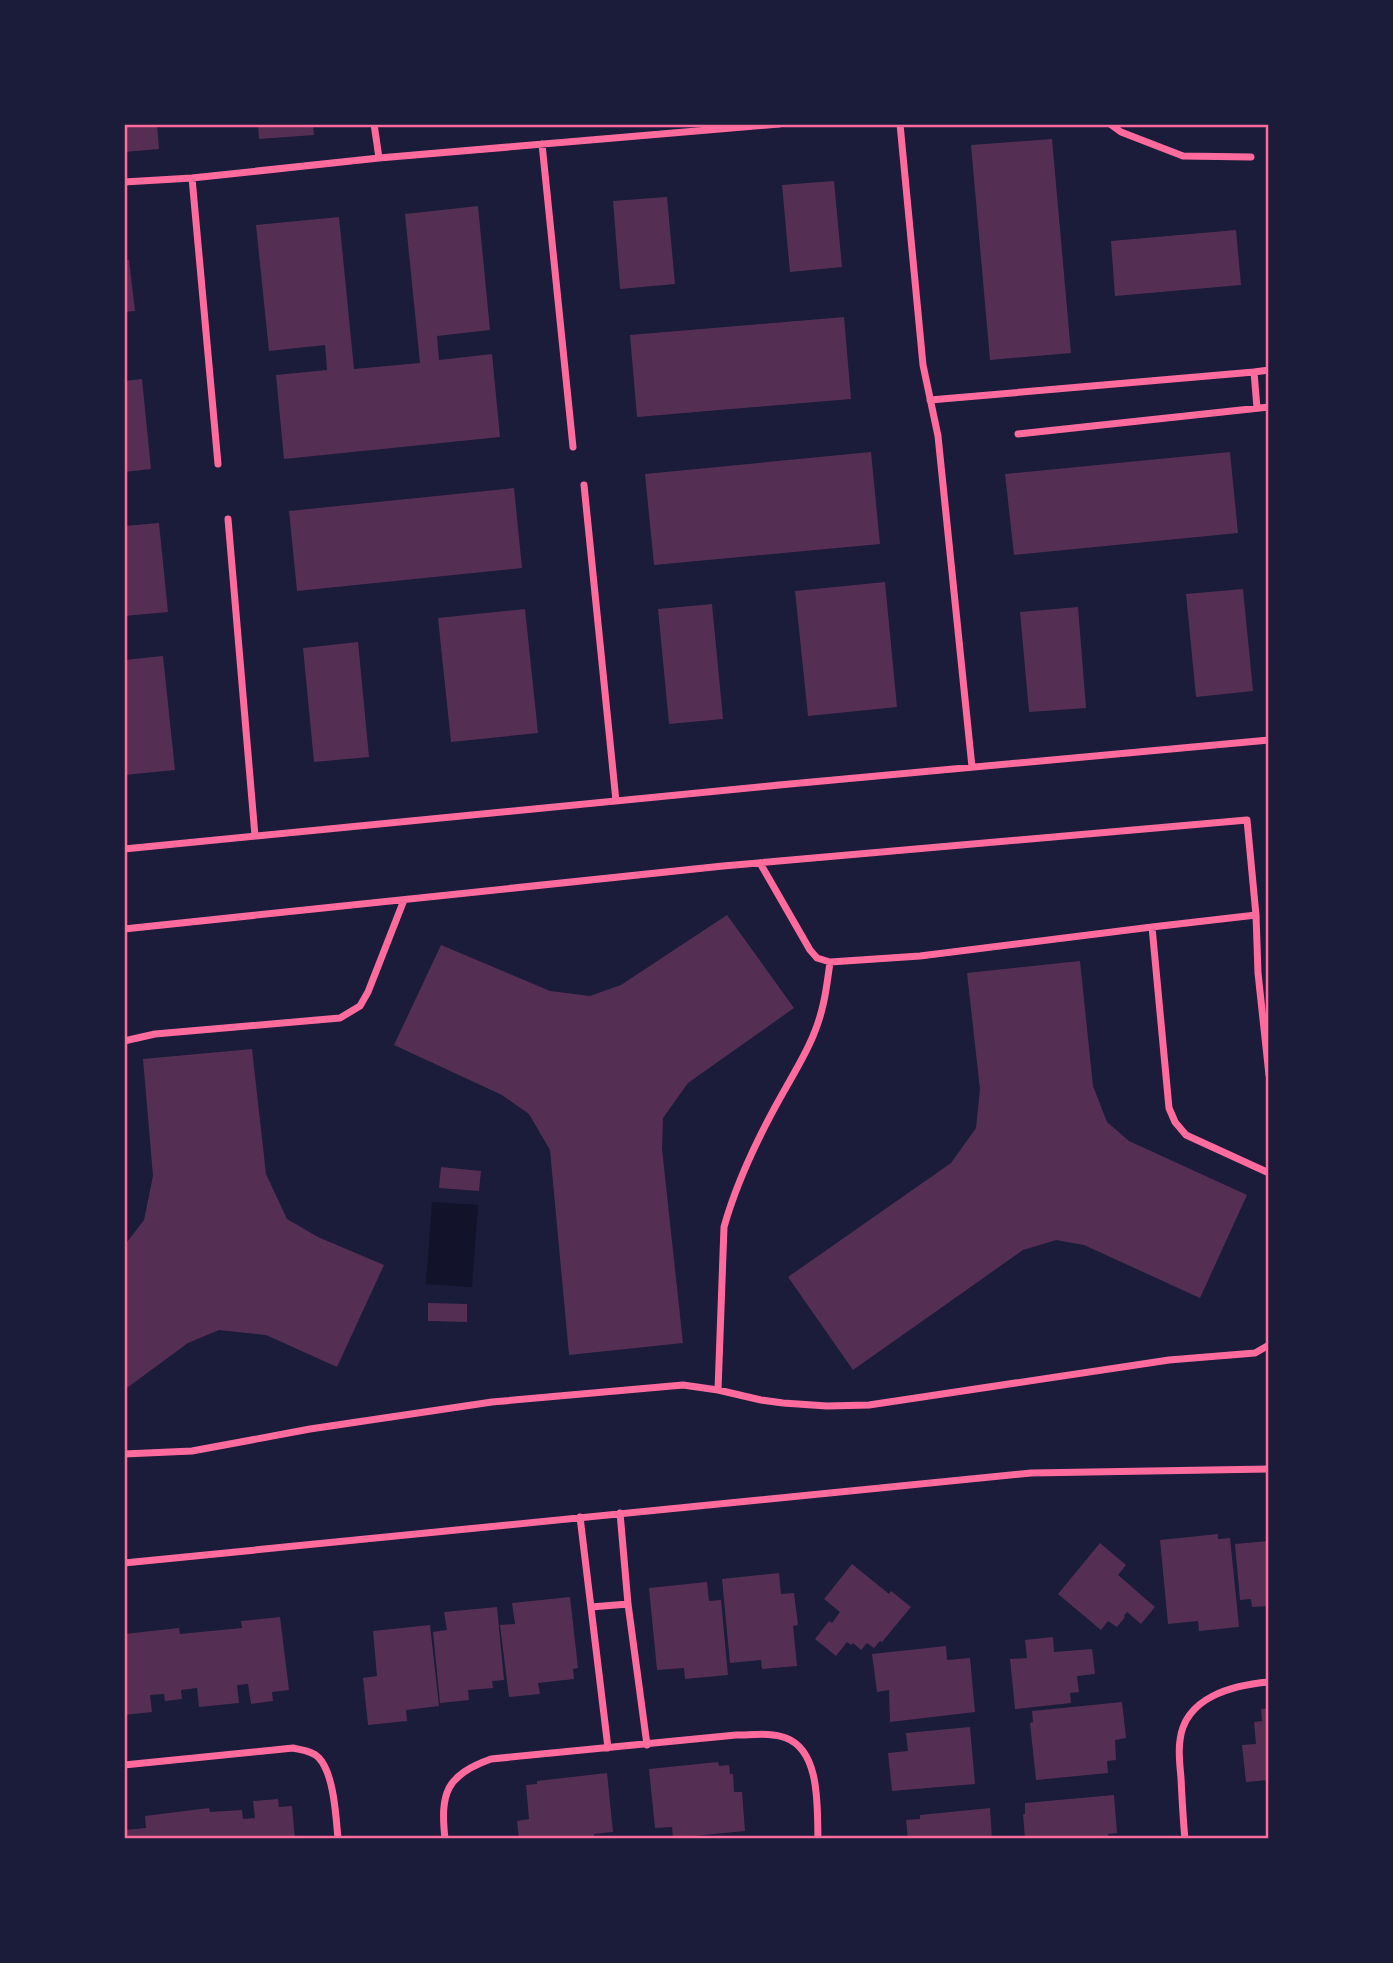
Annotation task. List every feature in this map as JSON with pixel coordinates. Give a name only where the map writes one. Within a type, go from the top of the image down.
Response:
[{"type":"street","points":[[374,124],[379,158]]},
{"type":"street","points":[[124,183],[779,124]]},
{"type":"street","points":[[900,124],[923,365],[938,436],[972,767]]},
{"type":"street","points":[[1110,124],[1121,132],[1183,156],[1251,157]]},
{"type":"street","points":[[542,144],[573,447]]},
{"type":"street","points":[[192,178],[218,464]]},
{"type":"street","points":[[930,400],[1269,370]]},
{"type":"street","points":[[1254,372],[1257,408]]},
{"type":"street","points":[[1017,434],[1269,407]]},
{"type":"street","points":[[584,485],[616,801]]},
{"type":"street","points":[[228,519],[255,836]]},
{"type":"street","points":[[124,849],[1269,740]]},
{"type":"street","points":[[124,929],[760,863],[1247,820],[1256,915],[1258,972],[1269,1075]]},
{"type":"street","points":[[760,863],[810,950],[822,961],[830,962],[920,956],[1256,915]]},
{"type":"street","points":[[124,1041],[155,1034],[340,1018],[360,1006],[368,992],[404,900]]},
{"type":"street","points":[[1153,927],[1171,1115],[1186,1135],[1269,1173]]},
{"type":"street","points":[[718,1390],[724,1227],[731,1202],[762,1132],[816,1030],[830,962]]},
{"type":"street","points":[[124,1454],[192,1451],[310,1429],[492,1402],[683,1385],[783,1404],[869,1405],[1169,1360],[1255,1353],[1269,1345]]},
{"type":"street","points":[[124,1563],[1031,1473],[1269,1469]]},
{"type":"street","points":[[620,1513],[628,1604],[647,1745]]},
{"type":"street","points":[[580,1517],[608,1748]]},
{"type":"street","points":[[591,1607],[628,1604]]},
{"type":"street","points":[[1185,1839],[1179,1742],[1186,1720],[1192,1711],[1213,1695],[1254,1683],[1269,1682]]},
{"type":"street","points":[[446,1839],[443,1819],[445,1798],[450,1786],[463,1772],[491,1759],[736,1735],[787,1738],[804,1754],[815,1780],[818,1839]]},
{"type":"street","points":[[124,1765],[292,1748],[306,1751],[318,1757],[331,1783],[338,1839]]},
{"type":"shaded area","points":[[432,1202],[478,1205],[472,1287],[426,1284]]},
{"type":"building","points":[[124,124],[157,124],[159,149],[124,152]]},
{"type":"building","points":[[258,124],[313,124],[314,135],[259,139]]},
{"type":"building","points":[[1052,139],[1071,353],[990,360],[971,145]]},
{"type":"building","points":[[834,181],[842,267],[790,272],[782,185]]},
{"type":"building","points":[[667,197],[675,284],[620,289],[613,201]]},
{"type":"building","points":[[478,206],[490,330],[437,336],[439,360],[492,354],[500,437],[284,459],[276,375],[327,370],[325,345],[269,351],[256,225],[339,217],[354,369],[420,363],[405,214]]},
{"type":"building","points":[[1236,230],[1241,285],[1115,296],[1111,241]]},
{"type":"building","points":[[124,260],[129,260],[135,311],[124,312]]},
{"type":"building","points":[[844,317],[851,399],[637,417],[630,335]]},
{"type":"building","points":[[142,379],[151,469],[124,472],[124,381]]},
{"type":"building","points":[[871,452],[880,544],[654,565],[645,474]]},
{"type":"building","points":[[1230,452],[1238,533],[1014,555],[1005,474]]},
{"type":"building","points":[[514,488],[522,568],[297,591],[289,511]]},
{"type":"building","points":[[159,523],[168,612],[124,616],[124,526]]},
{"type":"building","points":[[885,582],[897,707],[808,716],[795,591]]},
{"type":"building","points":[[1243,589],[1253,691],[1196,697],[1186,594]]},
{"type":"building","points":[[712,604],[723,719],[669,724],[658,609]]},
{"type":"building","points":[[1078,607],[1086,708],[1029,712],[1020,612]]},
{"type":"building","points":[[525,609],[538,733],[451,742],[438,618]]},
{"type":"building","points":[[358,642],[369,757],[314,762],[303,648]]},
{"type":"building","points":[[163,656],[175,770],[124,775],[124,660]]},
{"type":"building","points":[[727,915],[794,1008],[688,1083],[663,1118],[662,1149],[683,1343],[569,1355],[550,1150],[529,1114],[502,1095],[394,1045],[441,945],[550,991],[590,996],[621,985]]},
{"type":"building","points":[[1080,961],[1093,1086],[1107,1122],[1129,1141],[1247,1195],[1200,1298],[1084,1245],[1056,1240],[1023,1250],[853,1370],[788,1277],[951,1163],[976,1128],[980,1089],[967,973]]},
{"type":"building","points":[[252,1049],[266,1174],[287,1219],[318,1237],[384,1265],[337,1367],[266,1335],[219,1330],[188,1343],[124,1390],[124,1246],[144,1220],[153,1176],[143,1059]]},
{"type":"building","points":[[441,1167],[481,1171],[479,1191],[439,1188]]},
{"type":"building","points":[[428,1303],[467,1304],[467,1322],[428,1321]]},
{"type":"building","points":[[1218,1534],[1218,1539],[1230,1538],[1239,1627],[1199,1631],[1198,1621],[1168,1624],[1160,1540]]},
{"type":"building","points":[[1269,1541],[1269,1606],[1252,1607],[1251,1599],[1240,1600],[1235,1544]]},
{"type":"building","points":[[1100,1543],[1126,1565],[1118,1575],[1155,1607],[1141,1624],[1127,1612],[1117,1627],[1108,1621],[1101,1630],[1058,1594]]},
{"type":"building","points":[[852,1564],[889,1594],[891,1591],[911,1607],[874,1648],[867,1643],[861,1650],[853,1643],[851,1645],[847,1642],[836,1656],[815,1639],[840,1612],[824,1599]]},
{"type":"building","points":[[779,1573],[781,1594],[794,1593],[798,1625],[793,1626],[797,1666],[762,1669],[761,1660],[730,1663],[722,1579]]},
{"type":"building","points":[[707,1582],[709,1601],[721,1600],[728,1675],[685,1679],[684,1668],[657,1670],[649,1588]]},
{"type":"building","points":[[570,1597],[578,1668],[573,1669],[574,1679],[538,1683],[540,1694],[509,1697],[500,1625],[515,1624],[512,1603]]},
{"type":"building","points":[[497,1607],[504,1680],[492,1681],[493,1688],[468,1690],[469,1700],[440,1703],[433,1632],[447,1630],[444,1612]]},
{"type":"building","points":[[280,1617],[289,1690],[272,1692],[273,1701],[251,1704],[248,1684],[237,1685],[239,1703],[199,1707],[197,1688],[181,1690],[182,1699],[165,1701],[164,1694],[150,1695],[152,1712],[124,1715],[124,1634],[179,1628],[180,1634],[242,1628],[241,1621]]},
{"type":"building","points":[[430,1625],[439,1706],[406,1710],[407,1721],[368,1725],[363,1678],[377,1676],[373,1631]]},
{"type":"building","points":[[1053,1637],[1054,1652],[1092,1649],[1095,1674],[1077,1676],[1079,1692],[1070,1693],[1071,1703],[1015,1709],[1010,1659],[1027,1658],[1025,1640]]},
{"type":"building","points":[[946,1646],[947,1660],[970,1658],[975,1712],[890,1722],[889,1690],[877,1692],[872,1654]]},
{"type":"building","points":[[1122,1702],[1126,1738],[1115,1740],[1116,1760],[1107,1761],[1108,1773],[1036,1780],[1030,1723],[1033,1722],[1032,1711]]},
{"type":"building","points":[[1269,1708],[1269,1780],[1246,1782],[1242,1745],[1256,1744],[1254,1722],[1262,1721],[1261,1709]]},
{"type":"building","points":[[970,1727],[975,1784],[892,1791],[888,1753],[908,1751],[906,1733]]},
{"type":"building","points":[[718,1762],[719,1766],[729,1765],[730,1774],[733,1774],[734,1792],[742,1792],[745,1831],[673,1838],[672,1827],[655,1828],[649,1769]]},
{"type":"building","points":[[607,1773],[613,1832],[594,1834],[594,1839],[519,1839],[517,1821],[529,1819],[526,1785],[537,1784],[537,1781]]},
{"type":"building","points":[[1114,1795],[1117,1833],[1108,1834],[1108,1839],[1025,1839],[1025,1803]]},
{"type":"building","points":[[278,1799],[279,1807],[292,1806],[295,1839],[124,1839],[124,1830],[146,1828],[145,1816],[209,1808],[210,1812],[242,1810],[243,1819],[255,1818],[253,1801]]},
{"type":"building","points":[[990,1808],[992,1839],[908,1839],[906,1820],[920,1819],[920,1815]]}]
